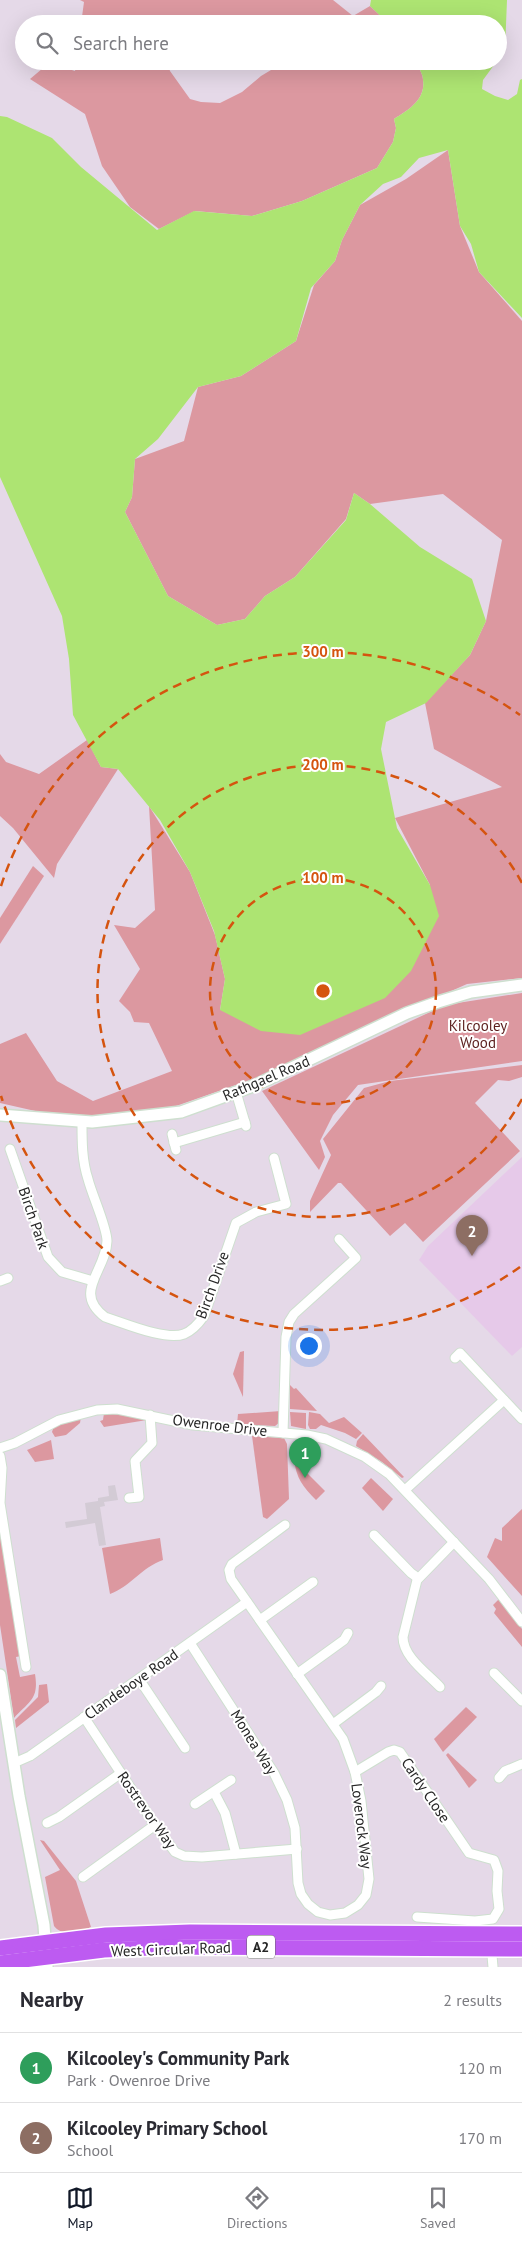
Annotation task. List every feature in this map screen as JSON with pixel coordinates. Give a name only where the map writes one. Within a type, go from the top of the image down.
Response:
[{"type":"highway","name":"West Circular Road","points":[[0,1963],[46,1954],[106,1935],[190,1932],[491,1941],[522,1949]]},
{"type":"highway","name":"West Circular Road","points":[[0,1948],[46,1954],[173,1947],[491,1941],[522,1934]]},
{"type":"highway","points":[[0,1956],[46,1954]]},
{"type":"street","name":"Rathgael Road","points":[[0,1115],[82,1122],[180,1112],[236,1092],[290,1069],[406,1013],[430,1004],[471,992],[522,985]]},
{"type":"street","points":[[174,1142],[246,1124],[236,1092]]},
{"type":"street","name":"Birch Drive","points":[[82,1122],[82,1143],[87,1177],[107,1243],[93,1281],[91,1301],[98,1312],[105,1318],[166,1335],[185,1334],[198,1325],[204,1316],[236,1223],[256,1212],[286,1204],[274,1158]]},
{"type":"street","name":"Birch Park","points":[[9,1155],[48,1257],[62,1272],[93,1281]]},
{"type":"street","points":[[283,1432],[286,1337],[289,1322],[294,1314],[356,1258],[338,1239]]},
{"type":"street","points":[[456,1358],[460,1353],[522,1419]]},
{"type":"street","points":[[405,1490],[504,1400]]},
{"type":"street","name":"Owenroe Drive","points":[[0,1448],[15,1444],[46,1426],[77,1414],[117,1409],[193,1425],[307,1434],[335,1442],[376,1465],[405,1490],[496,1587],[522,1622]]},
{"type":"street","points":[[129,1498],[140,1497],[135,1461],[152,1443],[150,1415]]},
{"type":"street","points":[[0,1456],[2,1468],[0,1503],[26,1667]]},
{"type":"street","name":"Loverock Way","points":[[285,1525],[232,1564],[229,1570],[231,1579],[342,1739],[356,1772],[365,1832],[369,1879],[366,1895],[358,1905],[345,1913],[330,1915],[318,1912],[308,1904],[301,1894],[298,1883],[296,1849]]},
{"type":"street","points":[[374,1535],[418,1578]]},
{"type":"street","points":[[440,1687],[410,1656],[403,1645],[403,1637],[418,1578],[454,1542]]},
{"type":"street","points":[[260,1620],[313,1582]]},
{"type":"street","name":"Clandeboye Road","points":[[14,1763],[30,1756],[247,1602]]},
{"type":"street","points":[[297,1674],[344,1640],[348,1633]]},
{"type":"street","name":"Monea Way","points":[[190,1643],[274,1773],[287,1800],[295,1828],[296,1849]]},
{"type":"street","points":[[494,1673],[522,1701]]},
{"type":"street","points":[[0,1675],[44,1925],[46,1954]]},
{"type":"street","points":[[139,1679],[185,1748]]},
{"type":"street","points":[[332,1724],[376,1692],[381,1686]]},
{"type":"street","name":"Rostrevor Way","points":[[84,1717],[170,1847],[184,1856],[296,1849]]},
{"type":"street","name":"Cardy Close","points":[[356,1772],[388,1752],[394,1750],[400,1752],[469,1853],[494,1860],[498,1871],[498,1914],[493,1919],[486,1922],[417,1917]]},
{"type":"street","points":[[499,1778],[505,1771],[522,1764]]},
{"type":"street","points":[[47,1823],[59,1817],[121,1773]]},
{"type":"street","points":[[194,1804],[231,1780]]},
{"type":"street","points":[[214,1792],[225,1814],[236,1854]]},
{"type":"street","points":[[83,1877],[155,1825]]},
{"type":"street","points":[[491,1941],[493,1967]]},
{"type":"shaded area","points":[[371,0],[507,0],[506,15],[380,15],[370,6]]},
{"type":"shaded area","points":[[420,70],[490,70],[483,80],[482,89],[508,100],[517,94],[520,80],[522,79],[522,318],[479,272],[471,244],[460,226],[448,150],[419,158],[401,177],[383,184],[360,205],[342,240],[335,261],[311,288],[296,341],[241,376],[198,387],[158,439],[135,459],[132,497],[125,512],[168,596],[217,625],[245,619],[265,596],[295,577],[346,520],[354,493],[370,504],[420,547],[472,579],[486,621],[470,655],[426,703],[386,722],[381,749],[397,828],[430,885],[439,916],[411,971],[385,998],[300,1035],[261,1031],[220,1010],[225,979],[214,931],[190,872],[160,820],[118,769],[101,767],[73,715],[69,659],[62,616],[0,477],[0,116],[7,117],[52,138],[81,167],[157,230],[194,211],[252,216],[302,201],[377,168],[393,142],[396,128],[394,119],[411,108],[422,93],[423,78]]},
{"type":"shaded area","points":[[522,1157],[522,1347],[512,1356],[419,1260],[428,1246]]},
{"type":"shaded area","points":[[115,1485],[118,1500],[104,1502],[105,1506],[100,1507],[106,1545],[99,1546],[95,1523],[66,1528],[65,1522],[87,1519],[85,1503],[98,1501],[98,1498],[109,1496],[108,1486]]},
{"type":"green space","points":[[80,0],[333,0],[352,15],[82,15],[84,2]]},
{"type":"green space","points":[[370,6],[380,15],[355,15]]},
{"type":"green space","points":[[41,70],[170,70],[190,99],[201,102],[220,103],[242,92],[271,70],[420,70],[423,87],[422,93],[415,103],[394,119],[396,128],[393,142],[377,168],[302,201],[252,216],[195,211],[159,229],[130,207],[102,166],[85,114],[30,79]]},
{"type":"green space","points":[[448,150],[460,226],[479,272],[522,321],[522,978],[467,984],[256,1078],[176,1106],[75,1120],[0,1103],[0,1044],[26,1033],[57,1081],[93,1101],[172,1071],[149,1023],[134,1022],[130,1012],[119,1001],[140,969],[114,925],[135,928],[155,910],[149,806],[190,872],[215,935],[225,979],[220,1010],[430,885],[395,818],[502,787],[434,749],[425,703],[470,655],[486,621],[502,540],[443,494],[370,504],[354,493],[346,519],[295,577],[265,596],[245,619],[217,625],[168,596],[125,512],[132,497],[135,459],[184,441],[198,387],[241,376],[296,341],[314,285],[335,261],[342,240],[360,205],[406,179]]},
{"type":"green space","points":[[87,740],[101,767],[118,769],[57,864],[54,878],[13,828],[0,816],[0,754],[6,762],[39,774]]},
{"type":"green space","points":[[33,866],[44,876],[0,944],[0,918]]},
{"type":"green space","name":"Kilcooley Wood","points":[[522,993],[522,1061],[358,1085],[333,1115],[320,1141],[325,1157],[319,1170],[262,1091],[445,1005]]},
{"type":"green space","points":[[522,1065],[522,1077],[509,1081],[498,1080],[475,1103],[520,1151],[423,1242],[405,1223],[390,1236],[341,1183],[338,1183],[310,1212],[310,1201],[331,1155],[323,1139],[364,1088],[390,1081]]},
{"type":"green space","points":[[244,1351],[243,1397],[233,1374],[240,1352]]},
{"type":"green space","points":[[290,1385],[294,1389],[296,1388],[317,1411],[290,1409]]},
{"type":"green space","points":[[281,1411],[280,1422],[275,1426],[237,1424],[238,1414]]},
{"type":"green space","points":[[290,1412],[306,1413],[306,1429],[291,1426]]},
{"type":"green space","points":[[309,1412],[320,1414],[329,1423],[344,1417],[362,1433],[356,1439],[321,1425],[316,1429],[310,1429],[308,1425]]},
{"type":"green space","points":[[104,1413],[147,1420],[104,1427],[100,1421],[103,1420]]},
{"type":"green space","points":[[81,1417],[80,1423],[66,1435],[55,1437],[52,1432],[54,1426]]},
{"type":"green space","points":[[363,1434],[404,1477],[402,1478],[382,1462],[356,1446],[357,1441]]},
{"type":"green space","points":[[252,1436],[284,1438],[287,1444],[289,1499],[267,1519],[263,1517]]},
{"type":"green space","points":[[51,1440],[54,1459],[35,1462],[27,1450]]},
{"type":"green space","points":[[300,1457],[308,1464],[305,1471],[325,1491],[316,1500],[298,1477],[294,1459]]},
{"type":"green space","points":[[371,1478],[393,1499],[383,1511],[362,1488]]},
{"type":"green space","points":[[522,1509],[522,1596],[487,1557],[495,1538],[502,1541],[502,1528]]},
{"type":"green space","points":[[0,1523],[21,1656],[16,1657],[20,1677],[35,1674],[36,1682],[36,1689],[32,1699],[14,1718],[0,1625]]},
{"type":"green space","points":[[160,1538],[163,1560],[149,1567],[124,1587],[110,1594],[102,1548]]},
{"type":"green space","points":[[499,1599],[522,1629],[522,1647],[494,1613],[496,1609],[493,1605]]},
{"type":"green space","points":[[47,1684],[49,1702],[16,1728],[15,1720],[38,1697],[39,1685]]},
{"type":"green space","points":[[466,1707],[477,1717],[443,1752],[434,1739]]},
{"type":"green space","points":[[448,1753],[477,1780],[469,1788],[446,1755]]},
{"type":"green space","points":[[40,1840],[44,1841],[76,1881],[91,1927],[66,1932],[54,1926],[45,1877],[60,1870]]},
{"type":"place","name":"Kilcooley Primary School","points":[[472,1256]]},
{"type":"place","name":"Kilcooley's Community Park","points":[[305,1478]]}]
